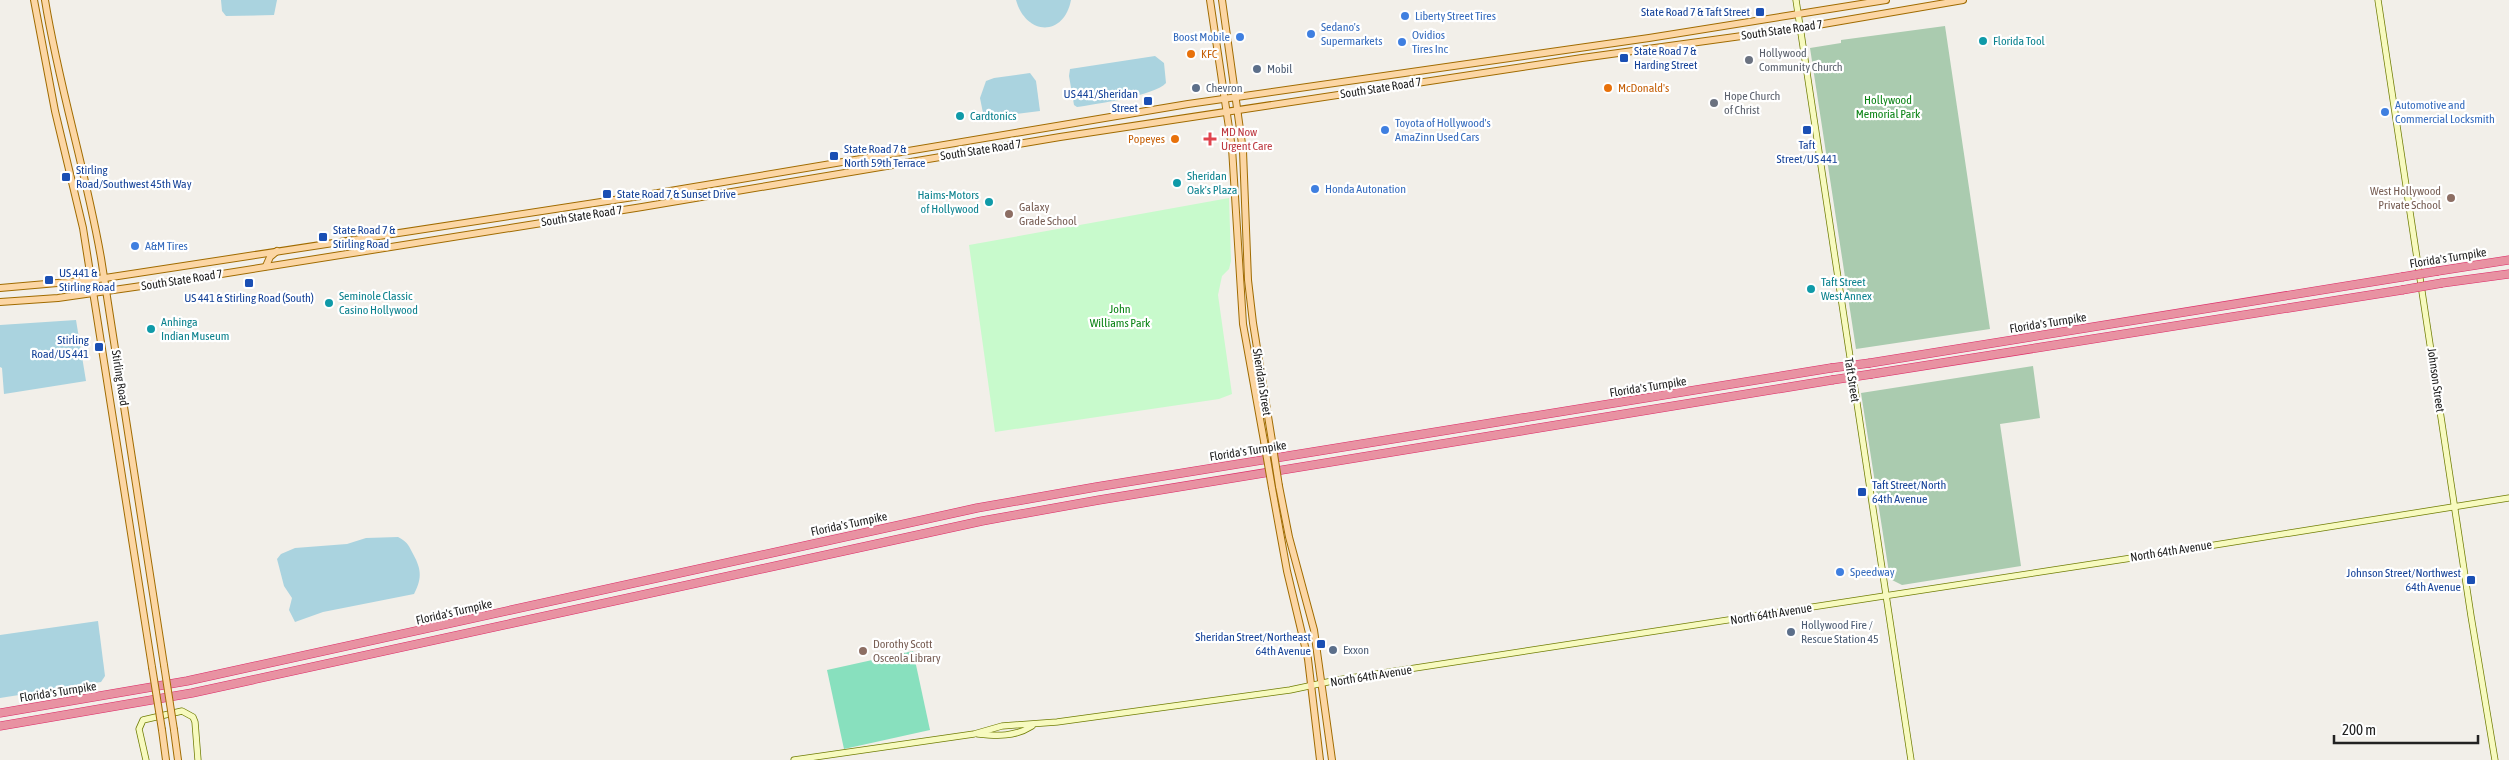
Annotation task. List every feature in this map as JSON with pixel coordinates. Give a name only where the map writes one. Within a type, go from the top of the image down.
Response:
[{"type":"highway","name":"Florida's Turnpike","points":[[0,713],[196,679],[977,508],[1106,485],[2509,260]]},
{"type":"highway","name":"Florida's Turnpike","points":[[0,726],[192,693],[991,519],[1832,380],[2509,274]]},
{"type":"main road","name":"Stirling Road","points":[[34,0],[61,133],[78,203],[92,280],[166,760]]},
{"type":"main road","name":"Stirling Road","points":[[45,0],[75,145],[92,207],[105,278],[178,760]]},
{"type":"main road","name":"Sheridan Street","points":[[1210,0],[1227,112],[1234,180],[1243,324],[1264,441],[1314,630],[1323,684],[1332,760]]},
{"type":"main road","name":"Sheridan Street","points":[[1222,0],[1238,111],[1245,181],[1251,306],[1272,441],[1285,563],[1302,630],[1312,686],[1320,760]]},
{"type":"main road","name":"South State Road 7","points":[[0,288],[92,280],[640,196],[1064,124],[1236,97],[1798,16],[1886,0]]},
{"type":"main road","points":[[1929,5],[1936,0]]},
{"type":"main road","name":"South State Road 7","points":[[0,302],[107,291],[642,207],[1044,140],[1542,64],[1800,28],[1963,0]]},
{"type":"main road","points":[[1665,46],[1674,34]]},
{"type":"main road","points":[[1640,50],[1649,38]]},
{"type":"main road","points":[[1542,64],[1546,56],[1553,52]]},
{"type":"main road","points":[[1504,70],[1512,63],[1515,57]]},
{"type":"main road","points":[[1362,91],[1364,83],[1369,77]]},
{"type":"main road","points":[[1044,140],[1056,134],[1064,124]]},
{"type":"main road","points":[[61,133],[68,143],[75,145]]},
{"type":"main road","points":[[488,230],[497,223],[499,217]]},
{"type":"main road","points":[[382,247],[380,242],[389,234]]},
{"type":"main road","points":[[266,266],[270,257],[278,251]]},
{"type":"street","name":"Taft Street","points":[[1796,0],[1911,760]]},
{"type":"street","name":"Johnson Street","points":[[2378,0],[2495,760]]},
{"type":"street","name":"North 64th Avenue","points":[[794,760],[974,734],[1002,726],[1033,725],[1312,686],[2509,498]]},
{"type":"street","points":[[146,760],[139,730],[143,720],[182,711],[188,713],[195,722],[198,760]]},
{"type":"street","name":"North 64th Avenue","points":[[974,734],[1000,736],[1023,732],[1033,725]]},
{"type":"green space","name":"Hollywood Memorial Park","points":[[1945,26],[1990,329],[1856,349],[1810,48],[1841,43],[1841,40]]},
{"type":"green space","name":"John Williams Park","points":[[1229,198],[1231,261],[1229,269],[1222,276],[1218,295],[1232,394],[1219,399],[995,432],[969,245]]},
{"type":"green space","points":[[2033,366],[2040,418],[2000,424],[2021,566],[1902,585],[1890,579],[1861,393]]},
{"type":"green space","points":[[913,651],[930,730],[844,749],[827,670]]},
{"type":"water","points":[[221,0],[277,0],[274,15],[226,16],[222,11]]},
{"type":"water","points":[[1016,0],[1071,0],[1067,12],[1061,21],[1053,26],[1045,27],[1036,26],[1028,20],[1021,12]]},
{"type":"water","points":[[1155,56],[1164,63],[1166,83],[1160,88],[1124,99],[1077,107],[1074,105],[1069,76],[1070,69]]},
{"type":"water","points":[[1030,73],[1036,81],[1040,111],[984,118],[980,98],[986,81],[994,78]]},
{"type":"water","points":[[76,320],[86,381],[4,394],[2,368],[0,367],[0,325]]},
{"type":"water","points":[[398,537],[408,545],[419,568],[419,583],[414,594],[323,612],[295,622],[289,610],[292,598],[284,586],[277,559],[281,554],[295,548],[347,544],[366,538]]},
{"type":"water","points":[[98,621],[105,676],[101,682],[0,698],[0,635]]},
{"type":"place","name":"State Road 7 & Taft Street","points":[[1760,12]]},
{"type":"place","name":"Liberty Street Tires","points":[[1405,16]]},
{"type":"place","name":"Sedano's Supermarkets","points":[[1311,34]]},
{"type":"place","name":"Boost Mobile","points":[[1240,37]]},
{"type":"place","name":"Florida Tool","points":[[1983,41]]},
{"type":"place","name":"Ovidios Tires Inc","points":[[1402,42]]},
{"type":"place","name":"KFC","points":[[1191,54]]},
{"type":"place","name":"State Road 7 & Harding Street","points":[[1624,58]]},
{"type":"place","name":"Hollywood Community Church","points":[[1749,60]]},
{"type":"place","name":"Mobil","points":[[1257,69]]},
{"type":"place","name":"Chevron","points":[[1196,88]]},
{"type":"place","name":"McDonald's","points":[[1608,88]]},
{"type":"place","name":"US 441/Sheridan Street","points":[[1148,101]]},
{"type":"place","name":"Hope Church of Christ","points":[[1714,103]]},
{"type":"place","name":"Automotive and Commercial Locksmith","points":[[2385,112]]},
{"type":"place","name":"Cardtonics","points":[[960,116]]},
{"type":"place","name":"Toyota of Hollywood's AmaZinn Used Cars","points":[[1385,130]]},
{"type":"place","name":"Taft Street/US 441","points":[[1807,130]]},
{"type":"place","name":"Popeyes","points":[[1175,139]]},
{"type":"place","name":"MD Now Urgent Care","points":[[1210,139]]},
{"type":"place","name":"State Road 7 & North 59th Terrace","points":[[834,156]]},
{"type":"place","name":"Stirling Road/Southwest 45th Way","points":[[66,177]]},
{"type":"place","name":"Sheridan Oak's Plaza","points":[[1177,183]]},
{"type":"place","name":"Honda Autonation","points":[[1315,189]]},
{"type":"place","name":"State Road 7 & Sunset Drive","points":[[607,194]]},
{"type":"place","name":"West Hollywood Private School","points":[[2451,198]]},
{"type":"place","name":"Haims-Motors of Hollywood","points":[[989,202]]},
{"type":"place","name":"Galaxy Grade School","points":[[1009,214]]},
{"type":"place","name":"State Road 7 & Stirling Road","points":[[323,237]]},
{"type":"place","name":"A&M Tires","points":[[135,246]]},
{"type":"place","name":"US 441 & Stirling Road","points":[[49,280]]},
{"type":"place","name":"US 441 & Stirling Road (South)","points":[[249,283]]},
{"type":"place","name":"Taft Street West Annex","points":[[1811,289]]},
{"type":"place","name":"Seminole Classic Casino Hollywood","points":[[329,303]]},
{"type":"place","name":"Anhinga Indian Museum","points":[[151,329]]},
{"type":"place","name":"Stirling Road/US 441","points":[[99,347]]},
{"type":"place","name":"Taft Street/North 64th Avenue","points":[[1862,492]]},
{"type":"place","name":"Speedway","points":[[1840,572]]},
{"type":"place","name":"Johnson Street/Northwest 64th Avenue","points":[[2471,580]]},
{"type":"place","name":"Hollywood Fire / Rescue Station 45","points":[[1791,632]]},
{"type":"place","name":"Sheridan Street/Northeast 64th Avenue","points":[[1321,644]]},
{"type":"place","name":"Exxon","points":[[1333,650]]},
{"type":"place","name":"Dorothy Scott Osceola Library","points":[[863,651]]}]
